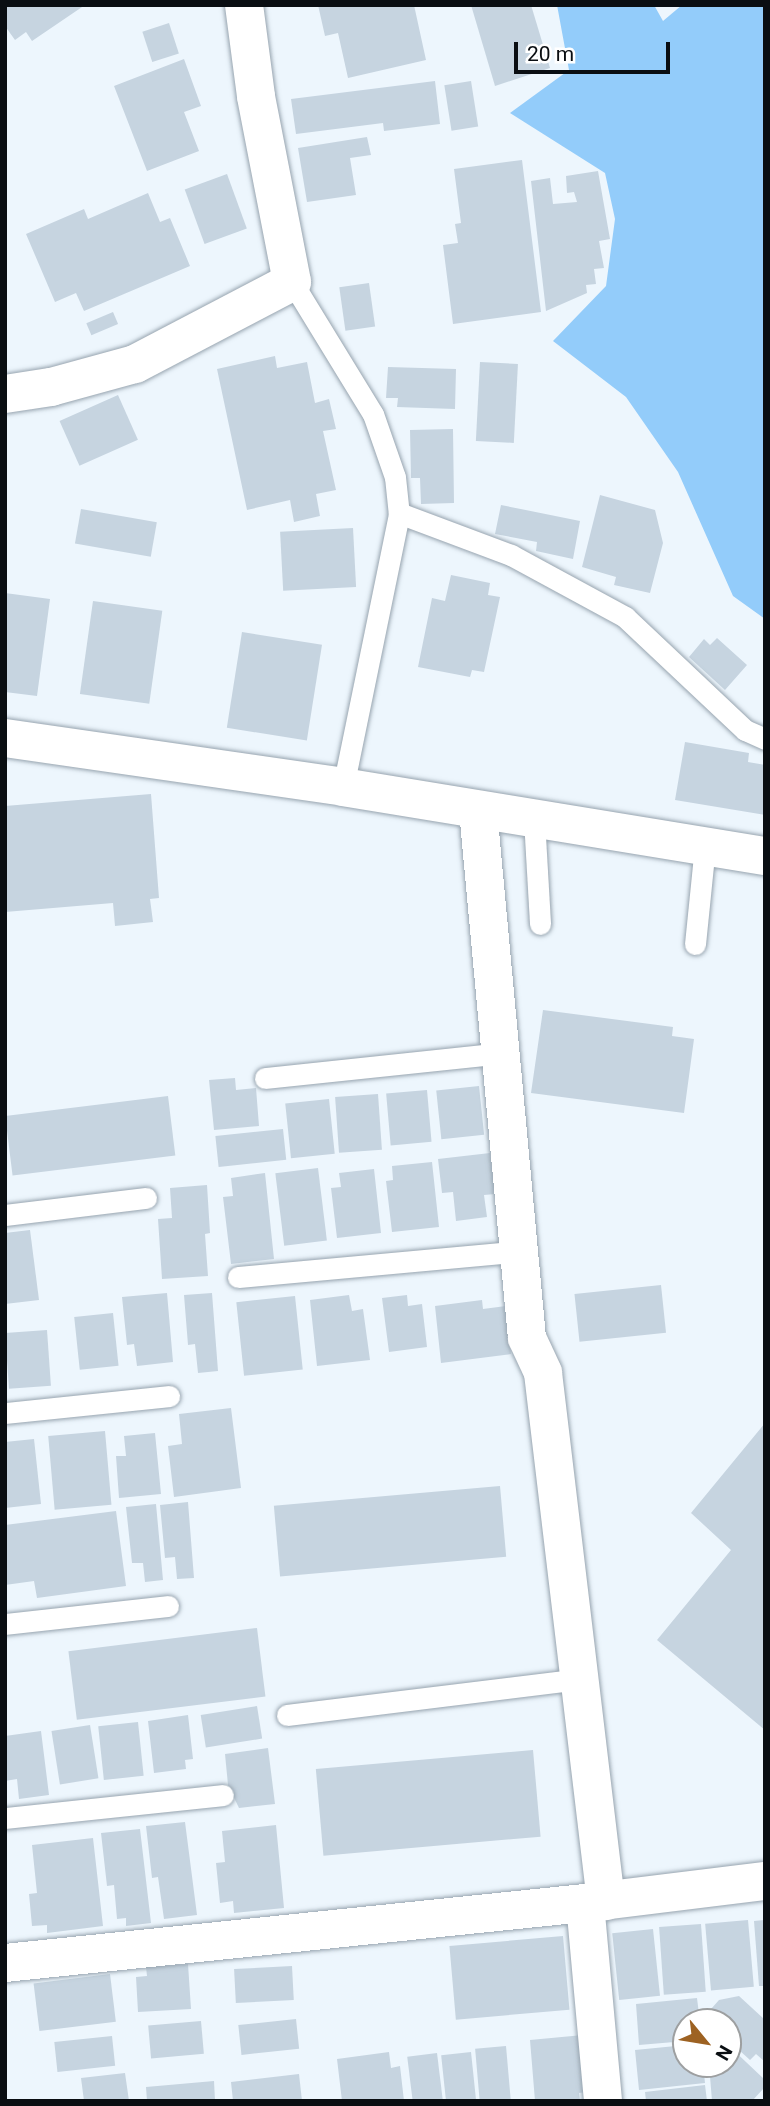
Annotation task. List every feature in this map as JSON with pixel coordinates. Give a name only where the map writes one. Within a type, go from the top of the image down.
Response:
[{"type":"street","points":[[5,394],[51,387],[135,364],[292,282],[256,96],[244,5]]},
{"type":"street","points":[[5,738],[343,787],[765,856]]},
{"type":"street","points":[[478,810],[527,1338],[542,1373],[579,1679],[595,1902],[603,2101]]},
{"type":"street","points":[[5,1963],[595,1902],[765,1881]]},
{"type":"lane","points":[[292,282],[373,414],[395,477],[399,513],[343,787]]},
{"type":"lane","points":[[399,513],[511,555],[625,617],[745,730],[765,739]]},
{"type":"lane","points":[[534,819],[540,924]]},
{"type":"lane","points":[[695,944],[705,846]]},
{"type":"lane","points":[[265,1078],[502,1052]]},
{"type":"lane","points":[[5,1215],[146,1198]]},
{"type":"lane","points":[[238,1277],[521,1251]]},
{"type":"lane","points":[[5,1413],[169,1396]]},
{"type":"lane","points":[[5,1623],[168,1606]]},
{"type":"lane","points":[[287,1715],[579,1679]]},
{"type":"lane","points":[[5,1818],[223,1795]]},
{"type":"shaded area","points":[[557,5],[654,5],[663,21],[682,5],[765,5],[765,619],[733,596],[678,472],[626,397],[553,341],[606,286],[615,219],[605,173],[510,113],[569,70]]},
{"type":"building","points":[[5,5],[85,5],[32,41],[26,32],[15,40],[5,26]]},
{"type":"building","points":[[318,5],[414,5],[426,60],[348,78],[338,33],[325,36]]},
{"type":"building","points":[[471,5],[531,5],[550,68],[495,86]]},
{"type":"building","points":[[169,23],[179,53],[152,62],[142,32]]},
{"type":"building","points":[[184,59],[201,106],[184,112],[199,151],[147,171],[114,86]]},
{"type":"building","points":[[435,81],[440,124],[384,131],[383,123],[296,134],[291,99]]},
{"type":"building","points":[[471,81],[478,126],[452,131],[444,85]]},
{"type":"building","points":[[367,137],[371,155],[350,158],[356,195],[307,202],[298,148]]},
{"type":"building","points":[[522,160],[541,312],[453,324],[443,245],[458,243],[455,224],[461,223],[454,169]]},
{"type":"building","points":[[598,171],[610,239],[599,241],[604,268],[594,269],[596,284],[586,285],[587,293],[546,311],[531,181],[550,178],[553,204],[577,202],[574,192],[567,193],[566,176]]},
{"type":"building","points":[[227,174],[247,229],[205,244],[185,189]]},
{"type":"building","points":[[148,193],[160,222],[170,218],[190,266],[84,311],[76,293],[55,302],[26,234],[84,209],[88,219]]},
{"type":"building","points":[[369,283],[375,327],[345,331],[339,287]]},
{"type":"building","points":[[113,312],[118,324],[91,335],[86,323]]},
{"type":"building","points":[[275,356],[277,368],[307,362],[315,403],[329,399],[336,429],[323,431],[336,490],[316,494],[320,516],[294,522],[290,500],[247,510],[217,369]]},
{"type":"building","points":[[480,362],[518,364],[514,443],[476,441]]},
{"type":"building","points":[[388,367],[456,369],[455,409],[397,407],[398,398],[386,398]]},
{"type":"building","points":[[118,395],[138,440],[79,466],[60,421]]},
{"type":"building","points":[[453,429],[454,503],[421,504],[420,478],[411,478],[410,430]]},
{"type":"building","points":[[600,495],[655,510],[663,543],[650,593],[614,585],[616,577],[582,567]]},
{"type":"building","points":[[501,505],[580,521],[573,559],[536,551],[537,542],[495,534]]},
{"type":"building","points":[[81,509],[157,522],[151,557],[75,543]]},
{"type":"building","points":[[353,528],[356,587],[283,591],[280,532]]},
{"type":"building","points":[[451,575],[490,583],[488,595],[500,597],[484,672],[472,670],[470,677],[418,667],[432,598],[445,601]]},
{"type":"building","points":[[5,593],[50,599],[37,696],[5,692]]},
{"type":"building","points":[[93,601],[162,611],[149,704],[80,694]]},
{"type":"building","points":[[242,632],[322,645],[307,740],[227,728]]},
{"type":"building","points":[[717,638],[747,665],[725,690],[689,657],[704,639],[710,645]]},
{"type":"building","points":[[685,742],[749,753],[748,762],[765,765],[765,815],[675,800]]},
{"type":"building","points":[[151,794],[159,898],[150,899],[153,922],[115,926],[113,903],[5,912],[5,806]]},
{"type":"building","points":[[543,1010],[673,1027],[672,1036],[694,1039],[684,1113],[531,1093]]},
{"type":"building","points":[[235,1078],[236,1090],[256,1088],[259,1126],[214,1130],[209,1080]]},
{"type":"building","points":[[479,1086],[484,1135],[441,1139],[436,1090]]},
{"type":"building","points":[[427,1090],[432,1142],[391,1145],[386,1094]]},
{"type":"building","points":[[378,1094],[382,1150],[339,1153],[335,1097]]},
{"type":"building","points":[[168,1096],[175,1156],[13,1176],[5,1116]]},
{"type":"building","points":[[329,1099],[335,1154],[291,1158],[285,1104]]},
{"type":"building","points":[[283,1129],[286,1160],[219,1167],[215,1136]]},
{"type":"building","points":[[490,1153],[495,1194],[484,1195],[487,1217],[456,1221],[453,1192],[442,1193],[438,1159]]},
{"type":"building","points":[[432,1162],[439,1227],[392,1232],[386,1181],[393,1180],[392,1166]]},
{"type":"building","points":[[318,1168],[327,1240],[284,1246],[275,1173]]},
{"type":"building","points":[[374,1169],[381,1233],[337,1238],[331,1188],[341,1187],[339,1173]]},
{"type":"building","points":[[265,1173],[274,1259],[231,1264],[223,1197],[233,1196],[231,1178]]},
{"type":"building","points":[[207,1185],[210,1233],[205,1234],[208,1276],[162,1279],[158,1219],[172,1218],[170,1188]]},
{"type":"building","points":[[30,1230],[39,1300],[5,1304],[5,1233]]},
{"type":"building","points":[[661,1285],[666,1333],[579,1342],[574,1294]]},
{"type":"building","points":[[167,1293],[173,1362],[137,1366],[134,1344],[127,1345],[122,1297]]},
{"type":"building","points":[[212,1293],[218,1371],[198,1373],[195,1344],[188,1345],[184,1295]]},
{"type":"building","points":[[349,1295],[352,1311],[363,1309],[370,1360],[317,1366],[310,1300]]},
{"type":"building","points":[[407,1295],[408,1306],[422,1304],[427,1347],[389,1352],[382,1298]]},
{"type":"building","points":[[295,1296],[303,1370],[244,1376],[236,1302]]},
{"type":"building","points":[[482,1300],[483,1309],[506,1306],[511,1354],[441,1363],[435,1306]]},
{"type":"building","points":[[113,1313],[119,1366],[80,1370],[74,1317]]},
{"type":"building","points":[[47,1330],[51,1386],[9,1389],[5,1333]]},
{"type":"building","points":[[231,1408],[241,1488],[174,1497],[168,1446],[182,1444],[179,1414]]},
{"type":"building","points":[[765,1423],[765,1730],[657,1640],[731,1550],[691,1513]]},
{"type":"building","points":[[105,1431],[111,1505],[55,1510],[48,1436]]},
{"type":"building","points":[[155,1433],[161,1494],[119,1498],[116,1456],[126,1456],[124,1436]]},
{"type":"building","points":[[34,1439],[41,1504],[5,1508],[5,1442]]},
{"type":"building","points":[[500,1486],[506,1557],[280,1577],[274,1506]]},
{"type":"building","points":[[188,1502],[194,1578],[177,1579],[175,1557],[165,1558],[160,1505]]},
{"type":"building","points":[[156,1504],[163,1580],[145,1582],[143,1563],[132,1563],[126,1507]]},
{"type":"building","points":[[116,1511],[126,1586],[37,1598],[34,1581],[5,1585],[5,1525]]},
{"type":"building","points":[[257,1628],[265,1696],[77,1720],[68,1651]]},
{"type":"building","points":[[257,1706],[262,1739],[206,1748],[201,1715]]},
{"type":"building","points":[[188,1715],[193,1759],[185,1760],[186,1769],[154,1773],[148,1721]]},
{"type":"building","points":[[138,1722],[144,1776],[104,1780],[98,1726]]},
{"type":"building","points":[[90,1725],[98,1778],[60,1784],[51,1731]]},
{"type":"building","points":[[41,1731],[49,1795],[19,1799],[17,1779],[5,1781],[5,1736]]},
{"type":"building","points":[[268,1748],[275,1804],[239,1808],[228,1785],[225,1754]]},
{"type":"building","points":[[533,1750],[541,1837],[323,1856],[316,1769]]},
{"type":"building","points":[[185,1822],[197,1915],[164,1919],[158,1877],[152,1878],[146,1826]]},
{"type":"building","points":[[276,1825],[284,1908],[234,1913],[233,1901],[220,1903],[216,1863],[225,1862],[222,1831]]},
{"type":"building","points":[[140,1829],[151,1923],[126,1926],[126,1918],[117,1919],[114,1885],[107,1886],[101,1833]]},
{"type":"building","points":[[93,1838],[103,1926],[47,1933],[47,1925],[32,1926],[29,1894],[37,1893],[32,1845]]},
{"type":"building","points":[[748,1920],[754,1987],[711,1990],[705,1924]]},
{"type":"building","points":[[765,1920],[765,1986],[759,1986],[754,1921]]},
{"type":"building","points":[[701,1924],[706,1992],[664,1995],[659,1927]]},
{"type":"building","points":[[653,1929],[660,1996],[619,2000],[612,1933]]},
{"type":"building","points":[[563,1936],[569,2010],[456,2020],[449,1946]]},
{"type":"building","points":[[188,1964],[191,2009],[138,2012],[136,1977],[147,1976],[146,1967]]},
{"type":"building","points":[[292,1966],[294,2000],[236,2003],[234,1969]]},
{"type":"building","points":[[110,1974],[116,2022],[39,2031],[34,1983]]},
{"type":"building","points":[[739,1996],[765,2020],[765,2062],[756,2054],[750,2060],[742,2053],[742,2008],[712,2008],[719,2000]]},
{"type":"building","points":[[697,1998],[698,2008],[672,2008],[672,2042],[639,2045],[636,2004]]},
{"type":"building","points":[[296,2019],[299,2049],[241,2055],[238,2025]]},
{"type":"building","points":[[201,2021],[204,2054],[151,2058],[148,2026]]},
{"type":"building","points":[[583,2035],[587,2092],[579,2093],[580,2101],[535,2101],[530,2040]]},
{"type":"building","points":[[112,2036],[115,2066],[57,2072],[54,2042]]},
{"type":"building","points":[[506,2046],[511,2101],[480,2101],[475,2049]]},
{"type":"building","points":[[672,2046],[672,2078],[704,2078],[705,2083],[639,2090],[635,2050]]},
{"type":"building","points":[[389,2052],[391,2068],[400,2066],[404,2101],[342,2101],[337,2059]]},
{"type":"building","points":[[471,2052],[476,2101],[446,2101],[441,2055]]},
{"type":"building","points":[[437,2053],[443,2101],[413,2101],[407,2057]]},
{"type":"building","points":[[742,2058],[765,2080],[765,2087],[752,2101],[712,2101],[710,2078],[742,2078]]},
{"type":"building","points":[[125,2073],[129,2101],[84,2101],[81,2078]]},
{"type":"building","points":[[299,2074],[302,2101],[233,2101],[231,2082]]},
{"type":"building","points":[[214,2081],[215,2101],[147,2101],[146,2087]]},
{"type":"building","points":[[705,2085],[707,2101],[646,2101],[645,2092]]}]
